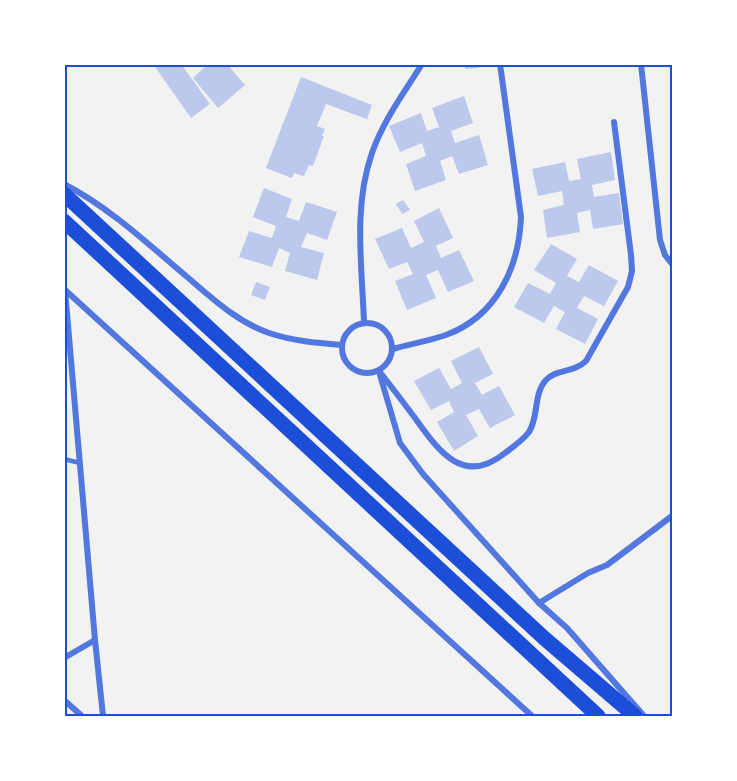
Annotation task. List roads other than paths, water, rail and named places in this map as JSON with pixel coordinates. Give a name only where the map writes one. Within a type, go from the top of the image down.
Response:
[{"type":"highway","points":[[64,194],[544,638],[635,717]]},
{"type":"highway","points":[[64,221],[598,717]]},
{"type":"street","points":[[364,322],[360,208],[364,179],[372,152],[385,123],[422,64]]},
{"type":"street","points":[[393,349],[447,334],[469,323],[488,307],[503,288],[513,266],[520,242],[521,217],[500,64]]},
{"type":"street","points":[[641,64],[660,240],[665,255],[672,264]]},
{"type":"street","points":[[379,370],[440,452],[457,463],[476,466],[495,461],[527,434],[534,422],[542,385],[549,377],[577,369],[586,361],[631,279],[631,255],[614,122]]},
{"type":"street","points":[[64,184],[129,227],[219,304],[251,325],[287,339],[342,345]]},
{"type":"street","points":[[65,288],[67,347],[104,717]]},
{"type":"street","points":[[65,288],[532,717]]},
{"type":"street","points":[[364,322],[377,324],[387,331],[393,349],[387,364],[379,370],[366,373],[354,370],[343,357],[342,345],[349,330],[364,322]]},
{"type":"street","points":[[379,370],[400,443],[423,474],[451,508],[539,603],[567,628],[644,717]]},
{"type":"street","points":[[539,603],[588,573],[608,565],[672,516]]},
{"type":"street","points":[[64,658],[95,640]]},
{"type":"street","points":[[64,700],[82,717]]},
{"type":"lane","points":[[64,459],[80,463]]}]
